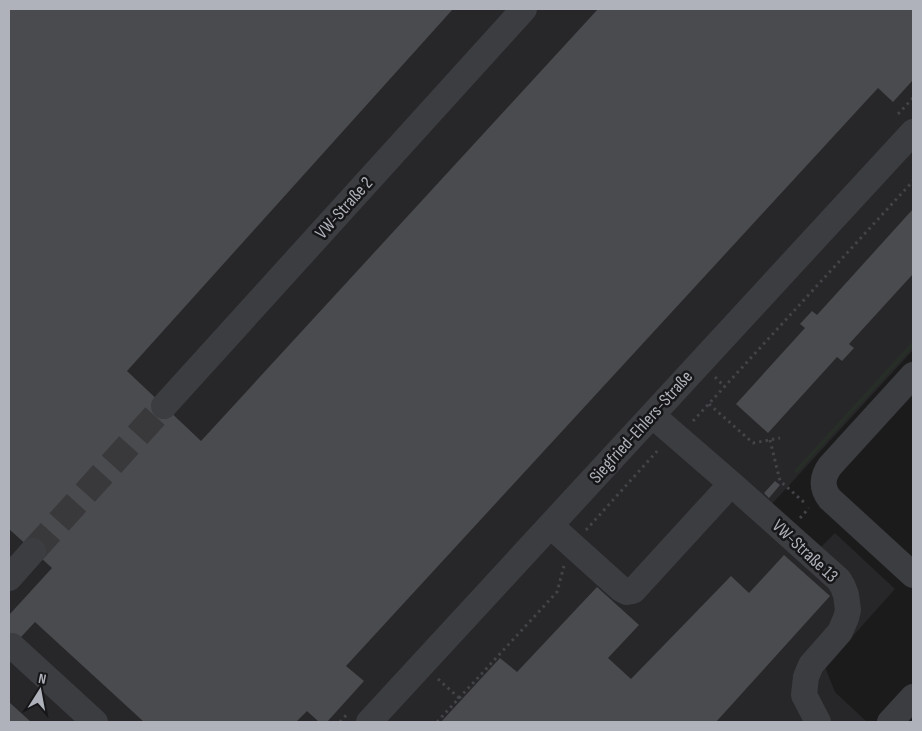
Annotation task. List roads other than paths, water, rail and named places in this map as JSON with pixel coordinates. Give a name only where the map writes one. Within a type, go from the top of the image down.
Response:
[{"type":"street","name":"VW-Straße 2","points":[[164,406],[524,9]]},
{"type":"street","name":"Siegfried-Ehlers-Straße","points":[[369,722],[913,132]]},
{"type":"street","points":[[913,375],[830,466],[823,480],[825,490],[830,499],[913,575]]},
{"type":"street","name":"VW-Straße 13","points":[[652,415],[839,580],[844,587],[848,610],[843,626],[811,665],[806,677],[805,697],[818,722]]},
{"type":"street","points":[[551,526],[621,590],[633,591],[731,484]]},
{"type":"street","points":[[9,578],[33,551]]},
{"type":"street","points":[[12,646],[95,722]]},
{"type":"street","points":[[890,722],[913,697]]},
{"type":"tunnel","points":[[33,551],[164,406]]}]
